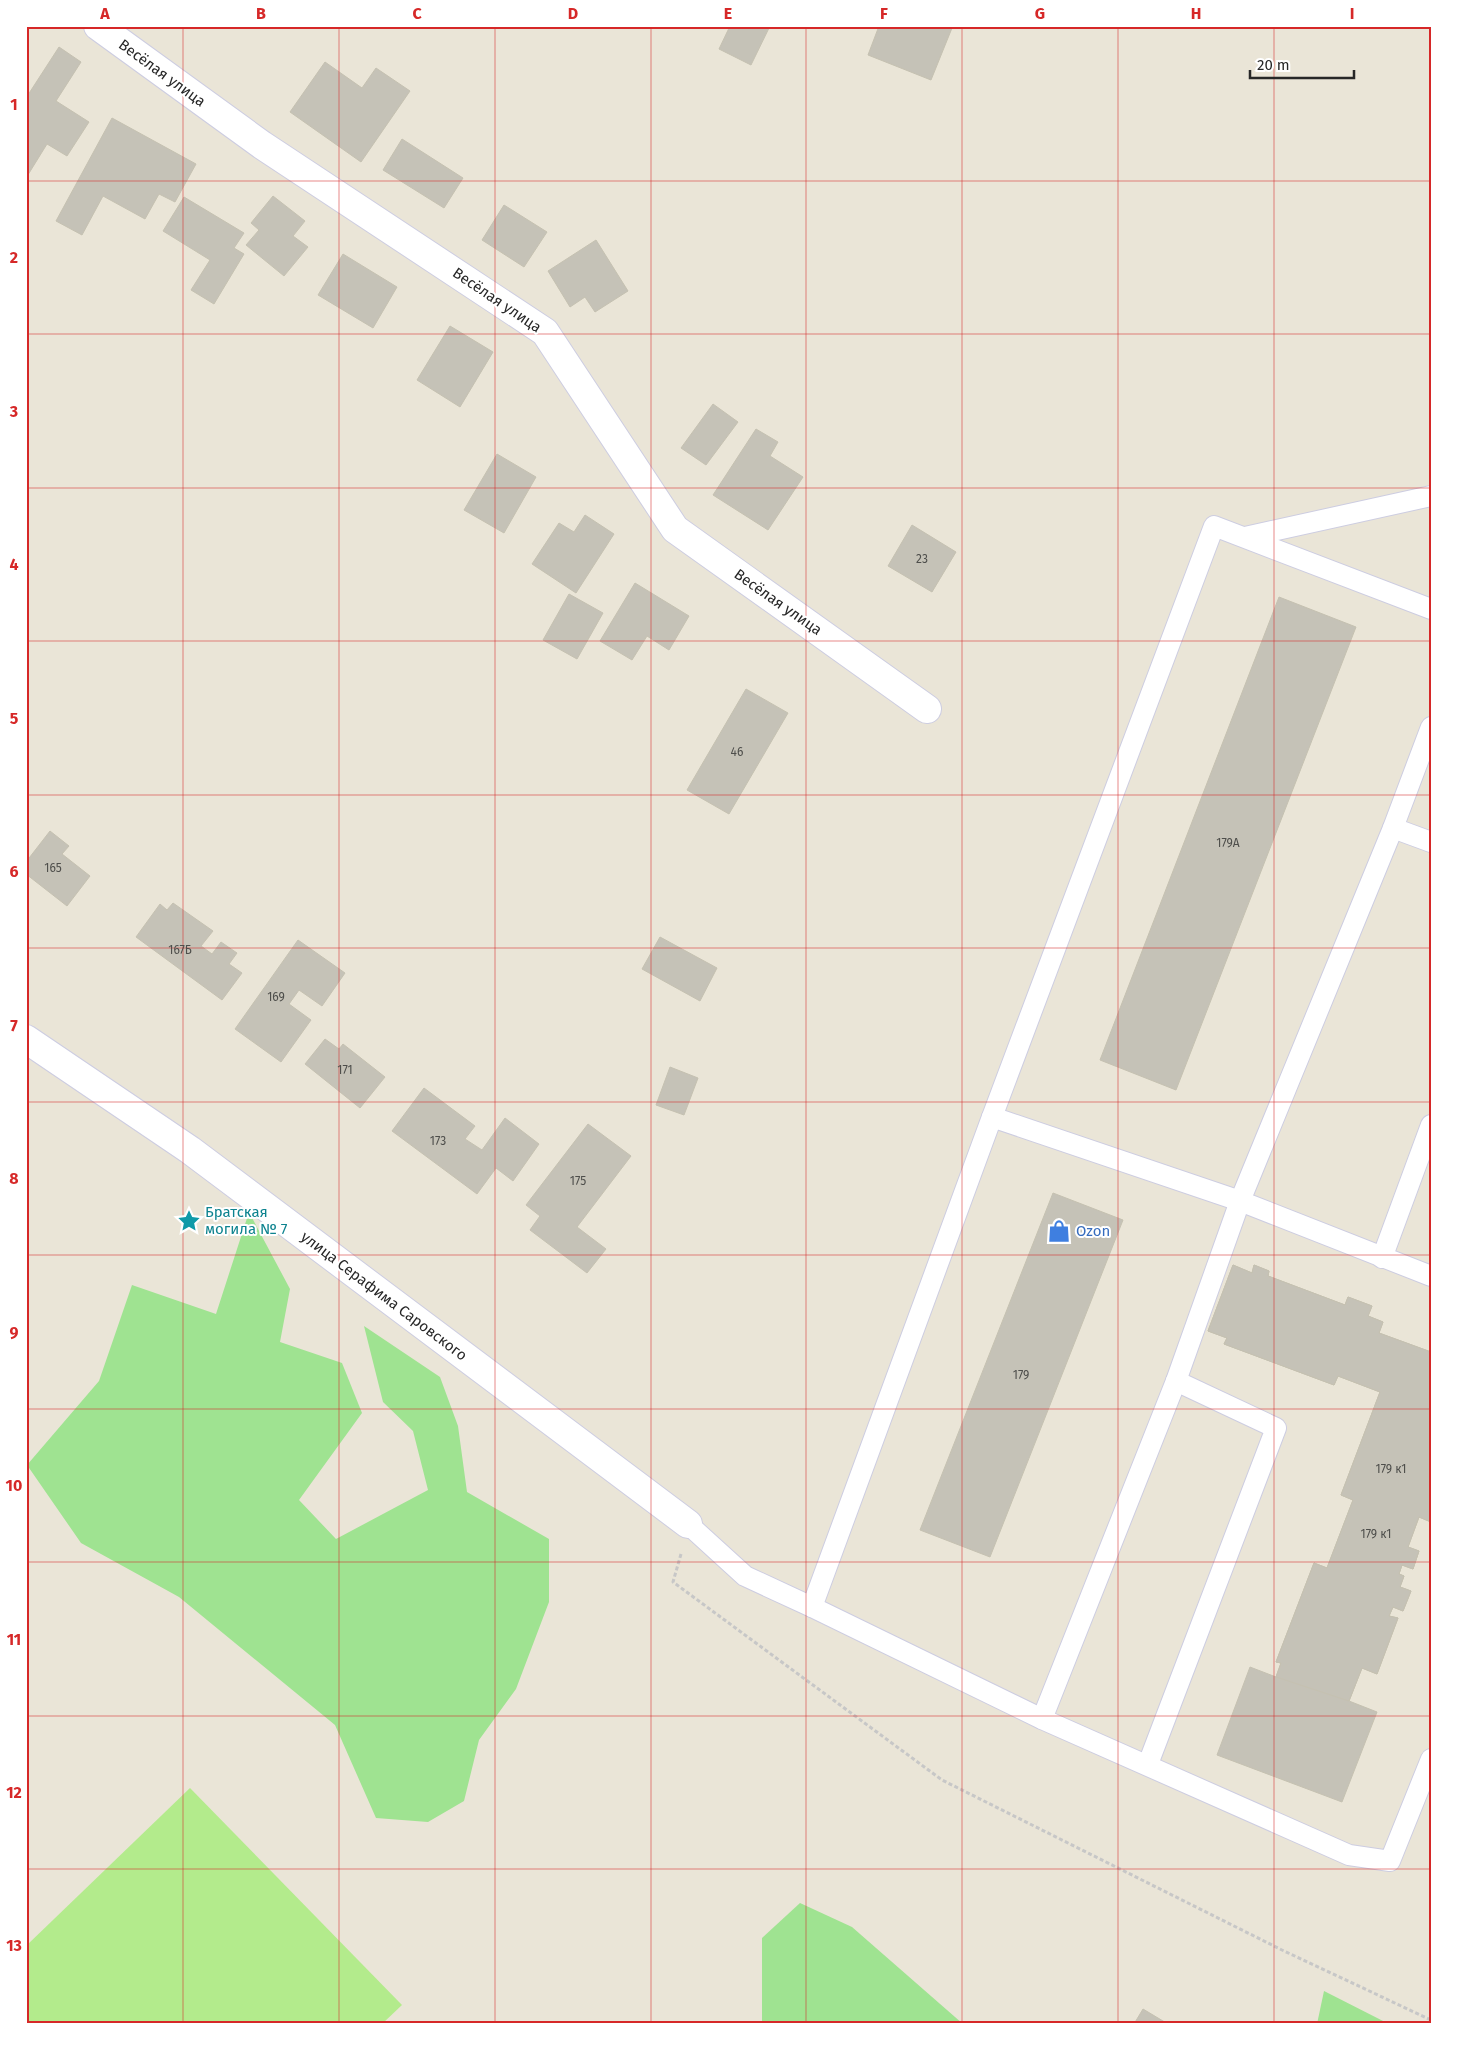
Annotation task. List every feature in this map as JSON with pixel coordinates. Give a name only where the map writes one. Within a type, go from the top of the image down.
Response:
[{"type":"street","name":"Весёлая улица","points":[[98,26],[262,145],[545,332],[674,529],[928,709]]},
{"type":"street","name":"улица Серафима Саровского","points":[[26,1039],[190,1150],[688,1524]]},
{"type":"lane","points":[[1245,537],[1431,496]]},
{"type":"lane","points":[[812,1607],[992,1117],[1214,526],[1431,609]]},
{"type":"lane","points":[[1042,1719],[1176,1381],[1240,1201],[1393,828],[1431,727]]},
{"type":"lane","points":[[1393,828],[1431,842]]},
{"type":"lane","points":[[992,1117],[1240,1201],[1431,1276]]},
{"type":"lane","points":[[1382,1258],[1431,1125]]},
{"type":"lane","points":[[1148,1764],[1276,1428],[1176,1381]]},
{"type":"lane","points":[[688,1524],[745,1576],[1042,1719],[1148,1764],[1349,1855],[1390,1861],[1431,1759]]},
{"type":"path","points":[[688,1524],[673,1582],[942,1780],[1282,1950],[1431,2020]]},
{"type":"green space","points":[[249,1212],[290,1289],[280,1342],[342,1363],[362,1413],[299,1500],[336,1539],[428,1490],[413,1431],[383,1402],[364,1326],[440,1377],[458,1426],[467,1492],[549,1539],[549,1602],[516,1689],[479,1740],[464,1801],[428,1822],[376,1818],[335,1725],[179,1597],[81,1543],[27,1465],[99,1381],[132,1285],[216,1314]]},
{"type":"green space","points":[[190,1788],[402,2005],[382,2024],[26,2024],[26,1946]]},
{"type":"green space","points":[[800,1903],[852,1927],[963,2024],[762,2024],[762,1938]]},
{"type":"green space","points":[[1324,1991],[1389,2024],[1317,2024]]},
{"type":"building","points":[[730,26],[770,26],[751,65],[719,49]]},
{"type":"building","points":[[879,26],[952,28],[931,80],[868,55]]},
{"type":"building","points":[[59,47],[81,62],[56,101],[89,122],[67,156],[47,144],[26,178],[26,98]]},
{"type":"building","points":[[325,62],[362,88],[376,68],[410,91],[361,162],[290,112]]},
{"type":"building","points":[[112,118],[196,164],[175,202],[159,194],[145,219],[103,196],[82,235],[56,221]]},
{"type":"building","points":[[402,139],[463,178],[444,208],[383,170]]},
{"type":"building","points":[[273,196],[305,221],[293,236],[308,247],[284,276],[246,245],[259,230],[251,223]]},
{"type":"building","points":[[184,197],[244,233],[234,248],[244,254],[214,304],[191,290],[210,260],[163,231]]},
{"type":"building","points":[[504,205],[547,232],[524,267],[482,240]]},
{"type":"building","points":[[596,240],[628,291],[595,312],[585,297],[570,307],[548,271]]},
{"type":"building","points":[[343,254],[397,287],[373,328],[318,295]]},
{"type":"building","points":[[450,326],[493,352],[460,407],[417,380]]},
{"type":"building","points":[[713,404],[738,422],[706,465],[681,448]]},
{"type":"building","points":[[756,429],[778,442],[770,456],[803,477],[768,530],[713,495]]},
{"type":"building","points":[[497,454],[536,477],[504,533],[464,510]]},
{"type":"building","points":[[585,515],[614,534],[576,593],[532,564],[559,523],[574,532]]},
{"type":"building","points":[[912,525],[956,552],[932,592],[888,566]]},
{"type":"building","points":[[635,583],[689,616],[669,650],[647,636],[632,660],[600,641]]},
{"type":"building","points":[[569,594],[603,613],[577,659],[543,640]]},
{"type":"building","points":[[1279,597],[1356,627],[1176,1090],[1100,1060]]},
{"type":"building","points":[[746,689],[788,713],[729,814],[687,790]]},
{"type":"building","points":[[50,831],[69,846],[62,854],[90,876],[67,906],[26,874],[26,862]]},
{"type":"building","points":[[173,903],[213,931],[201,946],[212,954],[221,942],[237,953],[229,964],[242,973],[222,1000],[136,937],[160,904],[167,910]]},
{"type":"building","points":[[660,937],[717,968],[700,1001],[642,969]]},
{"type":"building","points":[[298,940],[345,973],[322,1006],[299,990],[289,1004],[311,1020],[281,1062],[235,1029]]},
{"type":"building","points":[[325,1039],[339,1049],[343,1044],[385,1077],[360,1108],[305,1064]]},
{"type":"building","points":[[670,1067],[698,1078],[684,1115],[656,1105]]},
{"type":"building","points":[[424,1088],[475,1126],[465,1139],[482,1150],[505,1118],[539,1144],[513,1181],[496,1168],[477,1194],[392,1131]]},
{"type":"building","points":[[588,1124],[631,1156],[577,1227],[606,1249],[587,1273],[530,1230],[540,1216],[526,1205]]},
{"type":"building","points":[[1053,1193],[1123,1220],[990,1557],[920,1530]]},
{"type":"building","points":[[1233,1265],[1252,1273],[1254,1265],[1269,1271],[1268,1276],[1345,1305],[1348,1297],[1372,1306],[1368,1316],[1383,1322],[1379,1333],[1431,1352],[1431,1522],[1419,1517],[1408,1547],[1419,1551],[1413,1569],[1402,1565],[1399,1574],[1404,1576],[1400,1587],[1411,1591],[1403,1611],[1393,1607],[1389,1616],[1398,1618],[1377,1674],[1362,1668],[1349,1701],[1377,1712],[1342,1802],[1217,1755],[1250,1667],[1276,1677],[1281,1663],[1276,1662],[1314,1563],[1327,1568],[1353,1500],[1341,1495],[1380,1392],[1338,1376],[1334,1385],[1224,1344],[1227,1338],[1208,1331]]},
{"type":"building","points":[[1233,1265],[1252,1273],[1254,1265],[1269,1271],[1268,1276],[1345,1305],[1348,1297],[1372,1306],[1368,1316],[1383,1322],[1379,1333],[1431,1352],[1431,1522],[1419,1517],[1408,1547],[1419,1551],[1413,1569],[1402,1565],[1399,1574],[1404,1576],[1400,1587],[1411,1591],[1403,1611],[1393,1607],[1389,1616],[1398,1618],[1377,1674],[1362,1668],[1349,1701],[1276,1677],[1281,1663],[1276,1662],[1314,1563],[1327,1568],[1353,1500],[1341,1495],[1380,1392],[1338,1376],[1334,1385],[1224,1344],[1227,1338],[1208,1331]]},
{"type":"building","points":[[1143,2009],[1168,2024],[1134,2024]]},
{"type":"place","name":"Братская могила № 7","points":[[189,1221]]},
{"type":"place","name":"Ozon","points":[[1059,1231]]}]
